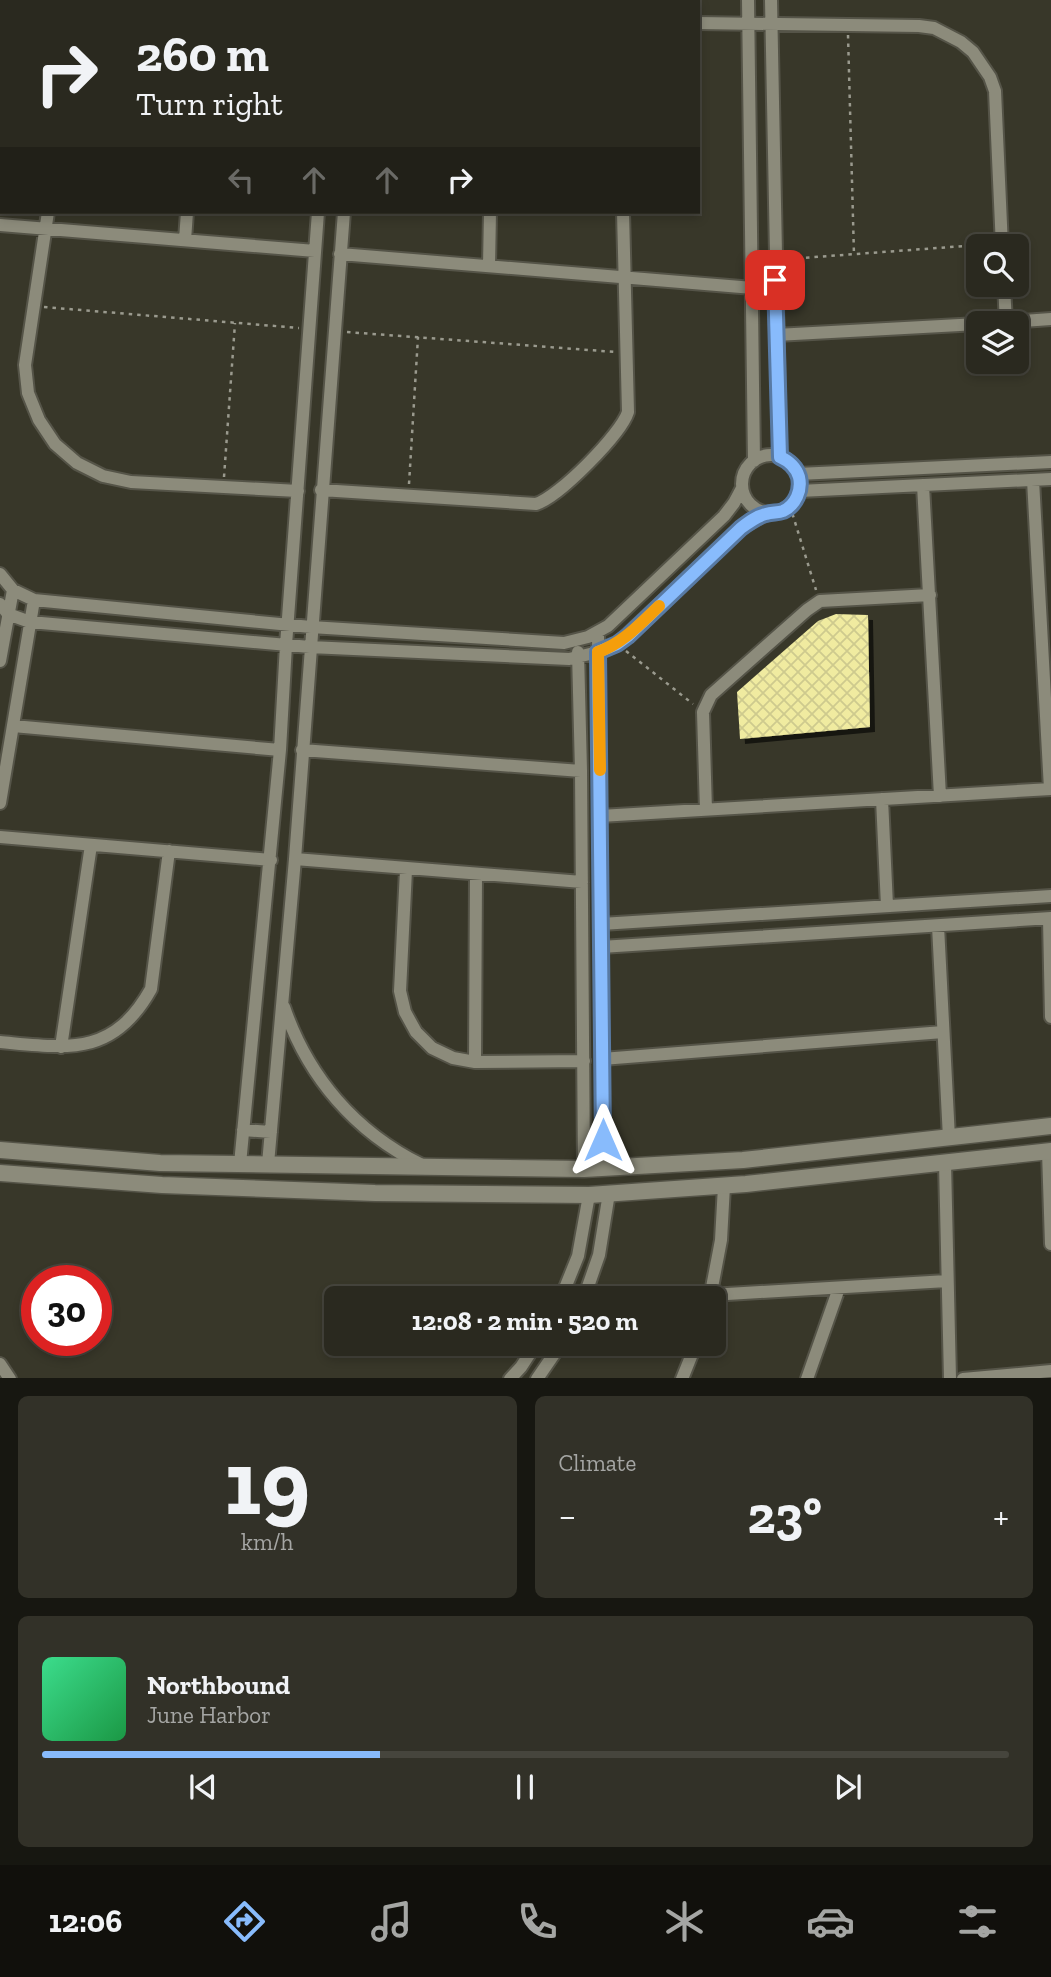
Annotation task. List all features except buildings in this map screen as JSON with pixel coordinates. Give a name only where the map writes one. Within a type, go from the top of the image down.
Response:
[{"type":"street","points":[[748,0],[754,461]]},
{"type":"street","points":[[771,0],[780,457]]},
{"type":"street","points":[[700,23],[919,26],[934,28],[961,42],[983,63],[995,91],[1002,234]]},
{"type":"street","points":[[48,214],[25,365],[28,393],[39,420],[55,444],[77,463],[103,476],[131,482],[298,491]]},
{"type":"street","points":[[185,240],[187,214]]},
{"type":"street","points":[[240,1164],[281,750],[286,645],[318,214]]},
{"type":"street","points":[[268,1164],[295,859],[344,214]]},
{"type":"street","points":[[489,266],[490,214]]},
{"type":"street","points":[[321,491],[536,504],[555,495],[610,440],[625,422],[628,412],[623,214]]},
{"type":"street","points":[[0,225],[314,251]]},
{"type":"street","points":[[340,254],[753,288]]},
{"type":"street","points":[[1029,321],[1051,319]]},
{"type":"street","points":[[753,321],[776,320]]},
{"type":"street","points":[[776,335],[966,325]]},
{"type":"street","points":[[0,574],[13,590],[34,600],[311,627],[552,643],[576,641],[598,632],[617,618],[723,516],[734,503],[742,488],[744,473],[754,461],[769,455],[780,457],[791,463],[798,474],[799,491],[790,506],[783,511],[768,513],[741,528],[617,644],[578,657],[550,659],[286,645],[30,622],[4,609]]},
{"type":"street","points":[[798,474],[1051,462]]},
{"type":"street","points":[[799,491],[1051,479]]},
{"type":"street","points":[[600,816],[1050,789],[1033,480]]},
{"type":"street","points":[[923,485],[940,796]]},
{"type":"street","points":[[742,488],[754,508],[768,513]]},
{"type":"street","points":[[0,661],[4,609],[13,590]]},
{"type":"street","points":[[706,810],[703,712],[712,695],[820,601],[930,595]]},
{"type":"street","points":[[0,803],[34,600]]},
{"type":"street","points":[[598,632],[603,1168]]},
{"type":"street","points":[[576,641],[581,771],[584,1169]]},
{"type":"street","points":[[13,726],[281,750]]},
{"type":"street","points":[[302,750],[581,771]]},
{"type":"street","points":[[882,799],[887,906]]},
{"type":"street","points":[[0,837],[271,860]]},
{"type":"street","points":[[61,1048],[91,845]]},
{"type":"street","points":[[0,1042],[61,1048],[80,1046],[98,1041],[130,1020],[152,989],[169,851]]},
{"type":"street","points":[[295,859],[582,882]]},
{"type":"street","points":[[406,870],[400,990],[405,1013],[416,1032],[432,1048],[453,1058],[475,1062],[584,1061]]},
{"type":"street","points":[[475,1062],[476,875]]},
{"type":"street","points":[[601,924],[1051,896]]},
{"type":"street","points":[[601,947],[1050,918],[1051,1017]]},
{"type":"street","points":[[938,926],[949,1138]]},
{"type":"street","points":[[282,1003],[297,1041],[330,1092],[373,1135],[425,1167]]},
{"type":"street","points":[[602,1059],[943,1031]]},
{"type":"street","points":[[0,1150],[114,1161],[584,1169],[743,1160],[1051,1126]]},
{"type":"street","points":[[243,1130],[271,1132]]},
{"type":"street","points":[[0,1173],[162,1185],[375,1193],[589,1195],[746,1184],[1050,1151],[1051,1244]]},
{"type":"street","points":[[743,1160],[746,1184]]},
{"type":"street","points":[[945,1163],[950,1378]]},
{"type":"street","points":[[713,1286],[721,1240],[724,1186]]},
{"type":"street","points":[[588,1286],[598,1255],[609,1193]]},
{"type":"street","points":[[566,1286],[578,1256],[589,1195]]},
{"type":"street","points":[[726,1296],[947,1282]]},
{"type":"street","points":[[807,1378],[839,1288]]},
{"type":"street","points":[[510,1378],[528,1356]]},
{"type":"street","points":[[537,1378],[553,1356]]},
{"type":"street","points":[[682,1378],[691,1356]]},
{"type":"street","points":[[0,1364],[10,1378]]},
{"type":"street","points":[[963,1378],[1051,1371]]},
{"type":"path","points":[[847,25],[854,255]]},
{"type":"path","points":[[775,260],[966,247]]},
{"type":"path","points":[[224,487],[234,323]]},
{"type":"path","points":[[408,497],[418,337]]},
{"type":"path","points":[[790,506],[820,601]]},
{"type":"path","points":[[617,644],[703,712]]},
{"type":"slow traffic","points":[[600,770],[598,652],[628,636],[659,606]]},
{"type":"route","points":[[603,1140],[598,652],[628,636],[741,528],[758,517],[783,511],[797,496],[800,482],[798,474],[791,463],[780,457],[775,280]]}]
